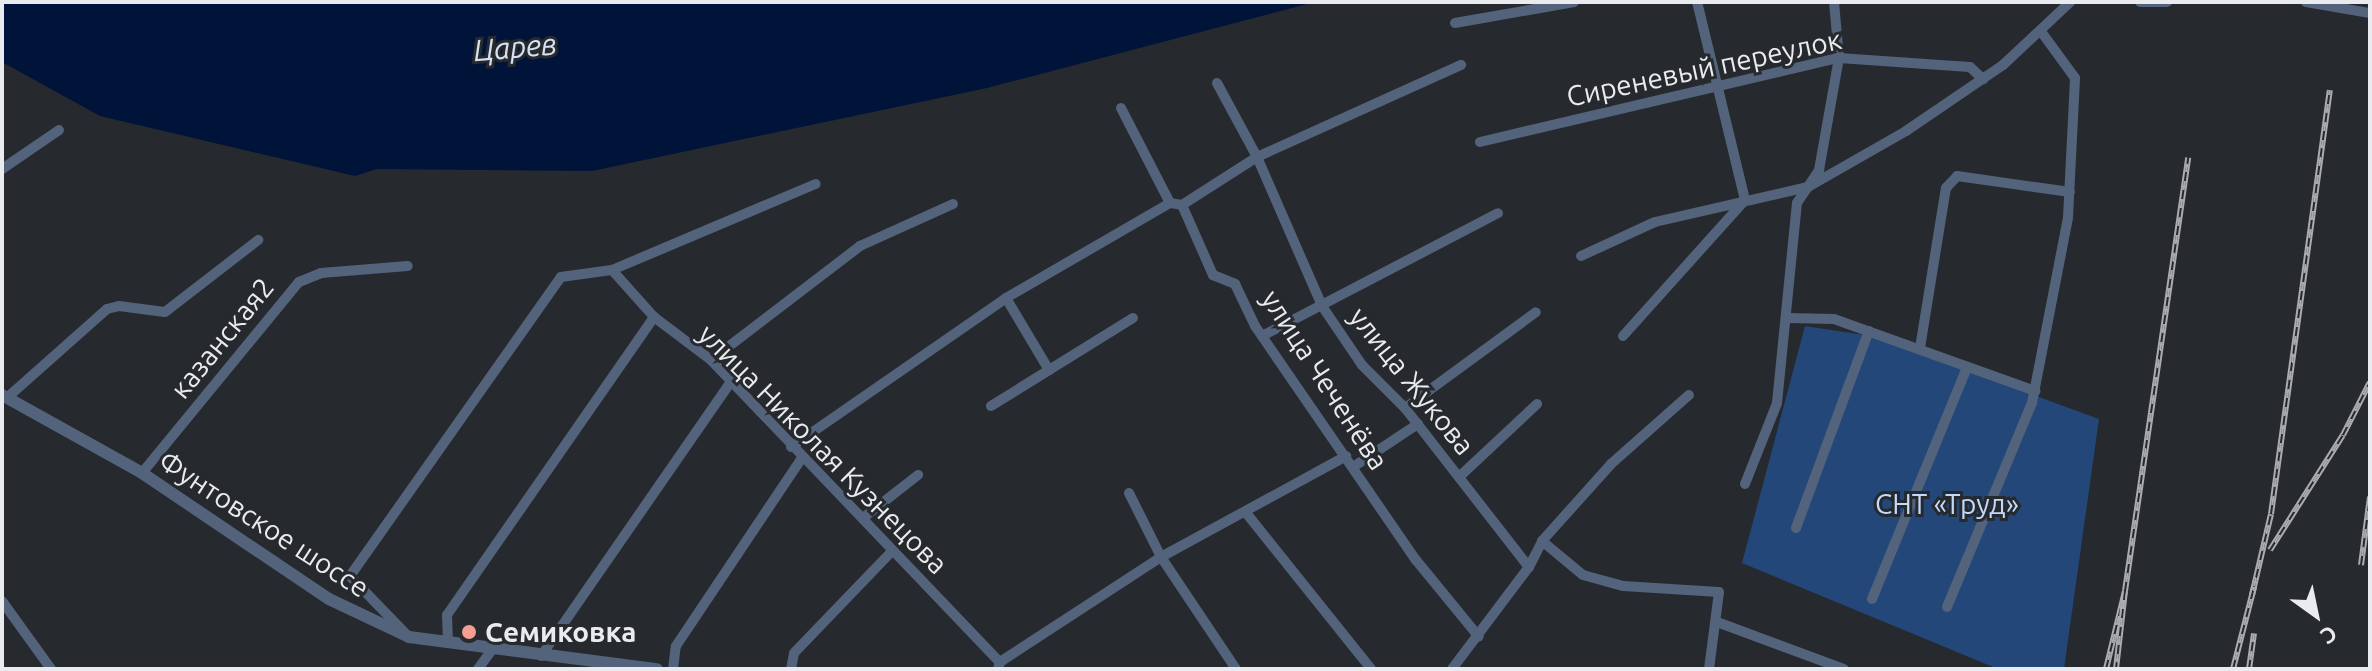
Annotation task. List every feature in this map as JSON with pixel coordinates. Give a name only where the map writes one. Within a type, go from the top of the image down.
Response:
[{"type":"street","points":[[1455,23],[1574,2]]},
{"type":"street","points":[[1697,2],[1720,84],[1745,200]]},
{"type":"street","points":[[1745,484],[1777,403],[1797,203],[1819,170],[1839,58],[1834,2]]},
{"type":"street","points":[[1581,256],[1655,222],[1808,187],[1906,131],[1983,79],[2070,2]]},
{"type":"street","points":[[2140,2],[2162,4]]},
{"type":"street","points":[[2306,2],[2370,13]]},
{"type":"street","points":[[1947,607],[2035,391],[2070,192],[2075,78],[2040,30]]},
{"type":"street","name":"Сиреневый переулок","points":[[1480,142],[1839,58],[1970,67],[1983,79]]},
{"type":"street","points":[[791,447],[1006,298],[1170,203],[1182,205],[1257,157],[1461,65]]},
{"type":"street","name":"улица Жукова","points":[[1217,83],[1257,157],[1322,306],[1362,365],[1405,408],[1529,567]]},
{"type":"street","points":[[1121,108],[1170,203]]},
{"type":"street","points":[[2,169],[59,130]]},
{"type":"street","points":[[1920,348],[1946,188],[1957,176],[2070,192]]},
{"type":"street","points":[[409,637],[350,576],[561,277],[612,270],[816,184]]},
{"type":"street","points":[[1623,336],[1745,200]]},
{"type":"street","points":[[711,360],[860,246],[953,204]]},
{"type":"street","name":"улица Чеченёва","points":[[1182,205],[1213,275],[1235,284],[1262,336],[1416,560],[1479,637]]},
{"type":"street","points":[[1262,336],[1498,213]]},
{"type":"street","points":[[5,396],[107,309],[119,306],[165,312],[258,240]]},
{"type":"street","name":"казанская2","points":[[142,473],[299,282],[321,273],[408,266]]},
{"type":"street","name":"улица Николая Кузнецова","points":[[612,270],[654,317],[711,360],[729,384],[863,518],[999,666]]},
{"type":"street","points":[[1006,298],[1049,370]]},
{"type":"street","points":[[1405,408],[1536,312]]},
{"type":"street","points":[[448,643],[447,615],[654,317]]},
{"type":"street","points":[[991,406],[1133,318]]},
{"type":"street","points":[[1787,318],[1834,319],[2035,391]]},
{"type":"street","points":[[1796,528],[1869,331]]},
{"type":"street","points":[[1872,599],[1967,367]]},
{"type":"street","points":[[541,656],[729,384]]},
{"type":"street","points":[[1452,669],[1529,567],[1542,541],[1611,464],[1689,395]]},
{"type":"street","name":"Фунтовское шоссе","points":[[5,396],[142,473],[329,599],[409,637],[491,651],[657,669]]},
{"type":"street","points":[[1459,477],[1537,404]]},
{"type":"street","points":[[1353,467],[1418,424]]},
{"type":"street","points":[[999,666],[1161,557],[1247,514],[1346,456]]},
{"type":"street","points":[[673,669],[676,646],[802,458]]},
{"type":"street","points":[[863,518],[918,475]]},
{"type":"street","points":[[1129,493],[1161,557],[1236,669]]},
{"type":"street","points":[[1247,514],[1371,669]]},
{"type":"street","points":[[1542,541],[1583,575],[1623,586],[1719,592],[1709,669]]},
{"type":"street","points":[[791,669],[794,653],[892,551]]},
{"type":"street","points":[[2,601],[51,669]]},
{"type":"street","points":[[1717,622],[1844,669]]},
{"type":"street","points":[[478,669],[491,651]]},
{"type":"green space","name":"СНТ «Труд»","points":[[1805,326],[1871,336],[2099,419],[2064,669],[1998,669],[1742,563]]},
{"type":"water","name":"Царев","points":[[2,2],[1315,2],[987,88],[592,171],[377,169],[355,176],[100,116],[2,62]]},
{"type":"railway","points":[[2252,595],[2271,514],[2330,90]]},
{"type":"railway","points":[[2125,591],[2188,158]]},
{"type":"railway","points":[[2270,550],[2343,435],[2370,382]]},
{"type":"railway","points":[[2361,565],[2370,497]]},
{"type":"railway","points":[[2233,669],[2254,587]]},
{"type":"railway","points":[[2106,669],[2125,591],[2116,669]]},
{"type":"railway","points":[[2249,669],[2254,633]]},
{"type":"place","name":"Семиковка","points":[[469,632]]}]
